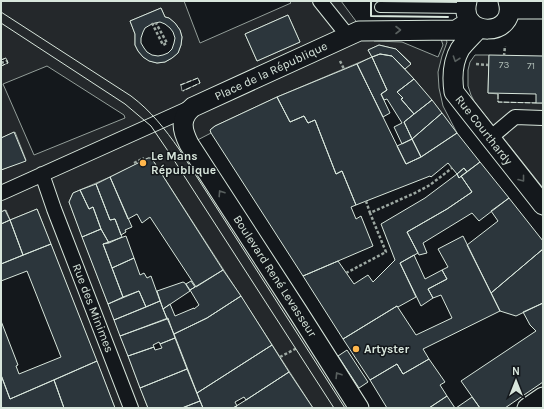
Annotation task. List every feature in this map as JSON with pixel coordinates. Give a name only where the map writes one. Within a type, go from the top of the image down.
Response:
[{"type":"street","points":[[320,1],[354,33],[456,30],[471,14],[484,30],[492,30],[500,26],[508,18],[509,5],[543,9]]},
{"type":"street","name":"Rue Courthardy","points":[[471,14],[461,49],[453,69],[454,92],[543,205]]},
{"type":"street","name":"Place de la République","points":[[1,193],[354,33]]},
{"type":"street","name":"Boulevard René Levasseur","points":[[193,107],[188,112],[183,122],[184,134],[189,144],[359,408]]},
{"type":"street","points":[[490,138],[516,117],[543,118]]},
{"type":"street","name":"Rue des Minimes","points":[[42,174],[54,209],[131,408]]},
{"type":"street","points":[[527,408],[543,397]]},
{"type":"lane","points":[[380,7],[471,14]]},
{"type":"path","points":[[152,24],[163,45],[167,43],[156,23]]},
{"type":"path","points":[[1,63],[7,61]]},
{"type":"path","points":[[469,64],[488,65]]},
{"type":"path","points":[[134,163],[144,158]]},
{"type":"path","points":[[370,213],[415,194],[452,168]]},
{"type":"path","points":[[346,273],[386,252],[366,201]]},
{"type":"shaded area","points":[[1,1],[184,1],[200,43],[291,3],[289,1],[341,1],[367,36],[445,37],[447,42],[438,72],[439,88],[443,106],[457,133],[405,69],[411,63],[396,49],[379,45],[368,50],[372,57],[277,97],[215,126],[211,129],[211,133],[186,146],[353,408],[313,408],[154,162],[149,158],[73,193],[69,202],[148,408],[115,408],[37,209],[10,220],[6,210],[1,212],[1,170],[26,160],[15,132],[1,138],[1,66],[8,63],[6,58],[1,60]],"holes":[[[161,8],[165,17],[169,18],[175,23],[180,30],[182,37],[178,53],[165,62],[157,63],[143,57],[135,45],[135,34],[130,21]],[[288,15],[300,42],[257,61],[245,34]],[[438,38],[441,39],[443,45],[438,57],[402,42],[374,41],[372,39]],[[47,66],[124,115],[125,118],[34,155],[3,84]],[[198,78],[200,83],[182,91],[181,85]]]},
{"type":"shaded area","points":[[475,55],[489,55],[488,93],[498,94],[498,102],[543,103],[543,188],[474,101],[468,86],[468,70],[470,62]]},
{"type":"building","points":[[161,8],[165,17],[169,18],[175,23],[180,30],[182,37],[178,53],[165,62],[157,63],[149,61],[143,57],[135,45],[135,34],[130,21]],"holes":[[[160,22],[165,24],[173,32],[175,38],[172,49],[163,55],[152,55],[147,52],[141,43],[143,32],[145,28],[155,23]]]},
{"type":"building","points":[[288,15],[300,42],[257,61],[245,34]]},
{"type":"building","points":[[379,45],[396,49],[411,64],[405,69],[392,56],[380,54],[372,57],[368,50]]},
{"type":"building","points":[[380,54],[392,56],[414,79],[397,92],[414,114],[404,122],[412,139],[402,144],[394,127],[402,123],[387,99],[384,100],[381,94],[387,90],[372,57]]},
{"type":"building","points":[[489,55],[543,56],[543,103],[536,103],[536,94],[488,93]]},
{"type":"building","points":[[372,57],[387,90],[381,94],[390,113],[383,117],[357,64]]},
{"type":"building","points":[[357,64],[406,164],[421,157],[457,133],[480,162],[467,172],[464,168],[457,174],[448,163],[431,177],[430,176],[356,205],[342,171],[336,174],[315,120],[308,123],[304,116],[290,122],[277,97]]},
{"type":"building","points":[[414,79],[432,100],[414,114],[397,92]]},
{"type":"building","points":[[277,97],[290,122],[304,116],[308,123],[315,120],[336,174],[342,171],[356,205],[351,207],[356,219],[361,216],[373,246],[303,276],[210,130],[215,126]]},
{"type":"building","points":[[432,100],[442,113],[412,139],[404,122]]},
{"type":"building","points":[[442,113],[457,133],[421,157],[412,139]]},
{"type":"building","points":[[14,132],[26,161],[1,170],[1,138]]},
{"type":"building","points":[[412,139],[421,157],[406,164],[397,146]]},
{"type":"building","points":[[148,158],[151,158],[154,162],[223,270],[196,287],[150,217],[142,223],[137,214],[128,219],[110,177]]},
{"type":"building","points":[[480,162],[509,198],[479,221],[472,213],[423,243],[427,253],[419,255],[407,232],[447,209],[472,192],[461,176]]},
{"type":"building","points":[[464,168],[467,172],[459,178],[457,174]]},
{"type":"building","points":[[457,174],[459,178],[461,176],[472,192],[447,209],[407,232],[418,253],[400,263],[416,297],[398,307],[397,306],[343,339],[303,276],[338,261],[354,284],[368,275],[373,282],[395,260],[381,224],[425,198]]},
{"type":"building","points":[[110,177],[132,227],[125,230],[126,232],[121,235],[115,219],[110,220],[96,184]]},
{"type":"building","points":[[96,184],[110,220],[115,219],[122,237],[109,243],[101,229],[93,207],[89,209],[80,190]]},
{"type":"building","points":[[80,190],[89,209],[93,207],[101,229],[82,237],[69,202],[73,193]]},
{"type":"building","points":[[509,198],[543,241],[543,249],[491,293],[467,245],[498,221],[491,211]]},
{"type":"building","points":[[37,209],[51,244],[23,255],[10,220]]},
{"type":"building","points":[[5,210],[10,220],[1,224],[1,212]]},
{"type":"building","points":[[10,220],[23,255],[1,264],[1,224]]},
{"type":"building","points":[[101,229],[109,243],[103,244],[123,297],[108,304],[82,237]]},
{"type":"building","points":[[126,236],[134,258],[112,268],[103,244]]},
{"type":"building","points":[[463,236],[500,311],[423,349],[429,359],[403,374],[397,364],[370,380],[343,339],[397,306],[416,335],[452,318],[441,295],[433,298],[428,289],[447,279],[442,270],[448,267],[438,249]]},
{"type":"building","points":[[51,244],[97,361],[10,399],[1,375],[1,321],[18,365],[16,366],[19,374],[61,357],[27,271],[1,281],[1,264]]},
{"type":"building","points":[[543,249],[543,303],[516,316],[500,311],[491,293]]},
{"type":"building","points":[[414,255],[425,279],[442,270],[447,279],[428,289],[433,298],[421,306],[400,263]]},
{"type":"building","points":[[134,258],[140,275],[144,273],[147,278],[151,276],[160,301],[146,307],[139,291],[123,297],[112,268]]},
{"type":"building","points":[[223,270],[241,296],[207,318],[174,334],[163,309],[170,304],[175,316],[194,309],[199,305],[190,290]]},
{"type":"building","points":[[191,281],[195,287],[190,290],[186,284]]},
{"type":"building","points":[[183,282],[190,291],[163,309],[157,291]]},
{"type":"building","points":[[139,291],[146,307],[114,320],[108,304]]},
{"type":"building","points":[[241,296],[272,345],[197,393],[174,334],[207,318]]},
{"type":"building","points":[[160,301],[167,319],[120,336],[114,320]]},
{"type":"building","points":[[543,303],[543,382],[505,408],[480,408],[461,381],[536,331],[530,325],[523,312]]},
{"type":"building","points":[[168,318],[175,338],[160,344],[159,342],[153,345],[154,347],[128,356],[120,336]]},
{"type":"building","points":[[175,338],[187,369],[140,388],[128,356],[154,347],[155,350],[162,348],[160,344]]},
{"type":"building","points":[[272,345],[289,372],[246,400],[244,397],[235,402],[237,406],[233,408],[203,408],[197,393]]},
{"type":"building","points":[[347,350],[368,382],[359,388],[338,356]]},
{"type":"building","points":[[429,359],[445,382],[440,385],[447,396],[429,408],[387,408],[370,380],[397,364],[403,374]]},
{"type":"building","points":[[97,361],[115,408],[64,408],[54,380]]},
{"type":"building","points":[[187,369],[200,401],[182,408],[148,408],[140,388]]},
{"type":"building","points":[[289,372],[313,408],[233,408],[246,400]]},
{"type":"building","points":[[1,375],[10,399],[54,380],[64,408],[1,408]]},
{"type":"building","points":[[447,396],[455,408],[429,408]]},
{"type":"building","points":[[472,397],[480,408],[456,408]]},
{"type":"building","points":[[200,401],[203,408],[182,408]]},
{"type":"tram line","points":[[1,12],[131,96],[157,121],[179,149],[345,408]]},
{"type":"tram line","points":[[1,23],[125,104],[151,126],[334,408]]},
{"type":"fence","points":[[1,60],[6,58],[8,63],[1,66]]},
{"type":"fence","points":[[180,85],[198,78],[200,83],[183,91]]},
{"type":"fence","points":[[498,94],[498,102],[536,103]]},
{"type":"wall","points":[[371,1],[371,16],[448,17]]},
{"type":"place","name":"Le Mans République","points":[[143,163]]},
{"type":"place","name":"Artyster","points":[[356,349]]}]
